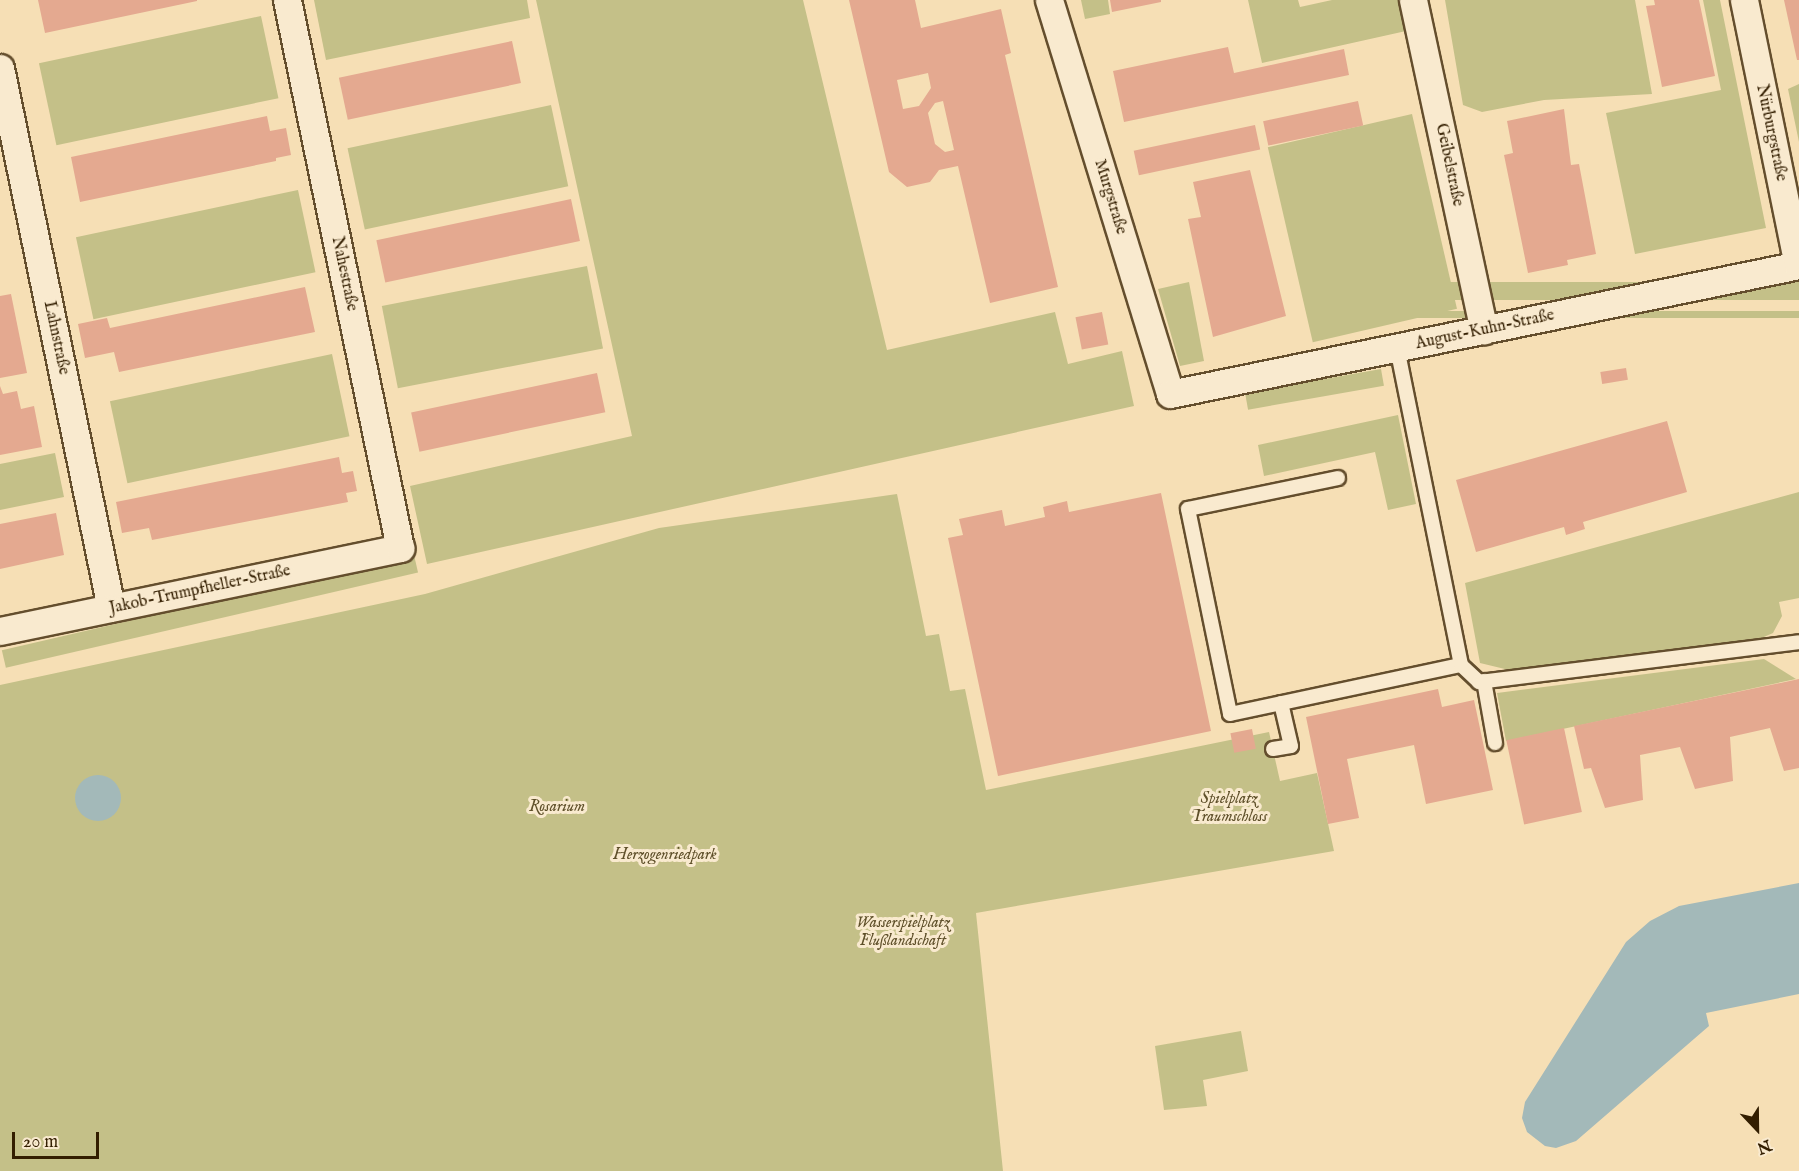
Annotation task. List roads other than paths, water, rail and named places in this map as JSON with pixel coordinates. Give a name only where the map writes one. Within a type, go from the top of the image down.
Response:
[{"type":"street","name":"Nahestraße","points":[[287,0],[400,549]]},
{"type":"street","name":"Murgstraße","points":[[1048,0],[1170,394]]},
{"type":"street","name":"Geibelstraße","points":[[1413,0],[1484,330]]},
{"type":"street","name":"Nürburgstraße","points":[[1743,0],[1798,265]]},
{"type":"street","name":"Lahnstraße","points":[[0,68],[111,608]]},
{"type":"street","name":"August-Kuhn-Straße","points":[[1170,394],[1798,265]]},
{"type":"street","name":"Jakob-Trumpfheller-Straße","points":[[0,631],[400,549]]},
{"type":"lane","points":[[1397,348],[1461,665],[1479,682],[1799,642]]},
{"type":"lane","points":[[1338,478],[1188,509],[1230,714],[1461,665]]},
{"type":"lane","points":[[1484,681],[1486,724]]},
{"type":"lane","points":[[1273,749],[1291,746],[1281,703]]},
{"type":"park label","name":"Rosarium","points":[[557,807]]},
{"type":"park label","name":"Spielplatz Traumschloss","points":[[1229,808]]},
{"type":"park label","name":"Herzogenriedpark","points":[[665,855]]},
{"type":"park label","name":"Wasserspielplatz Flußlandschaft","points":[[903,932]]}]
